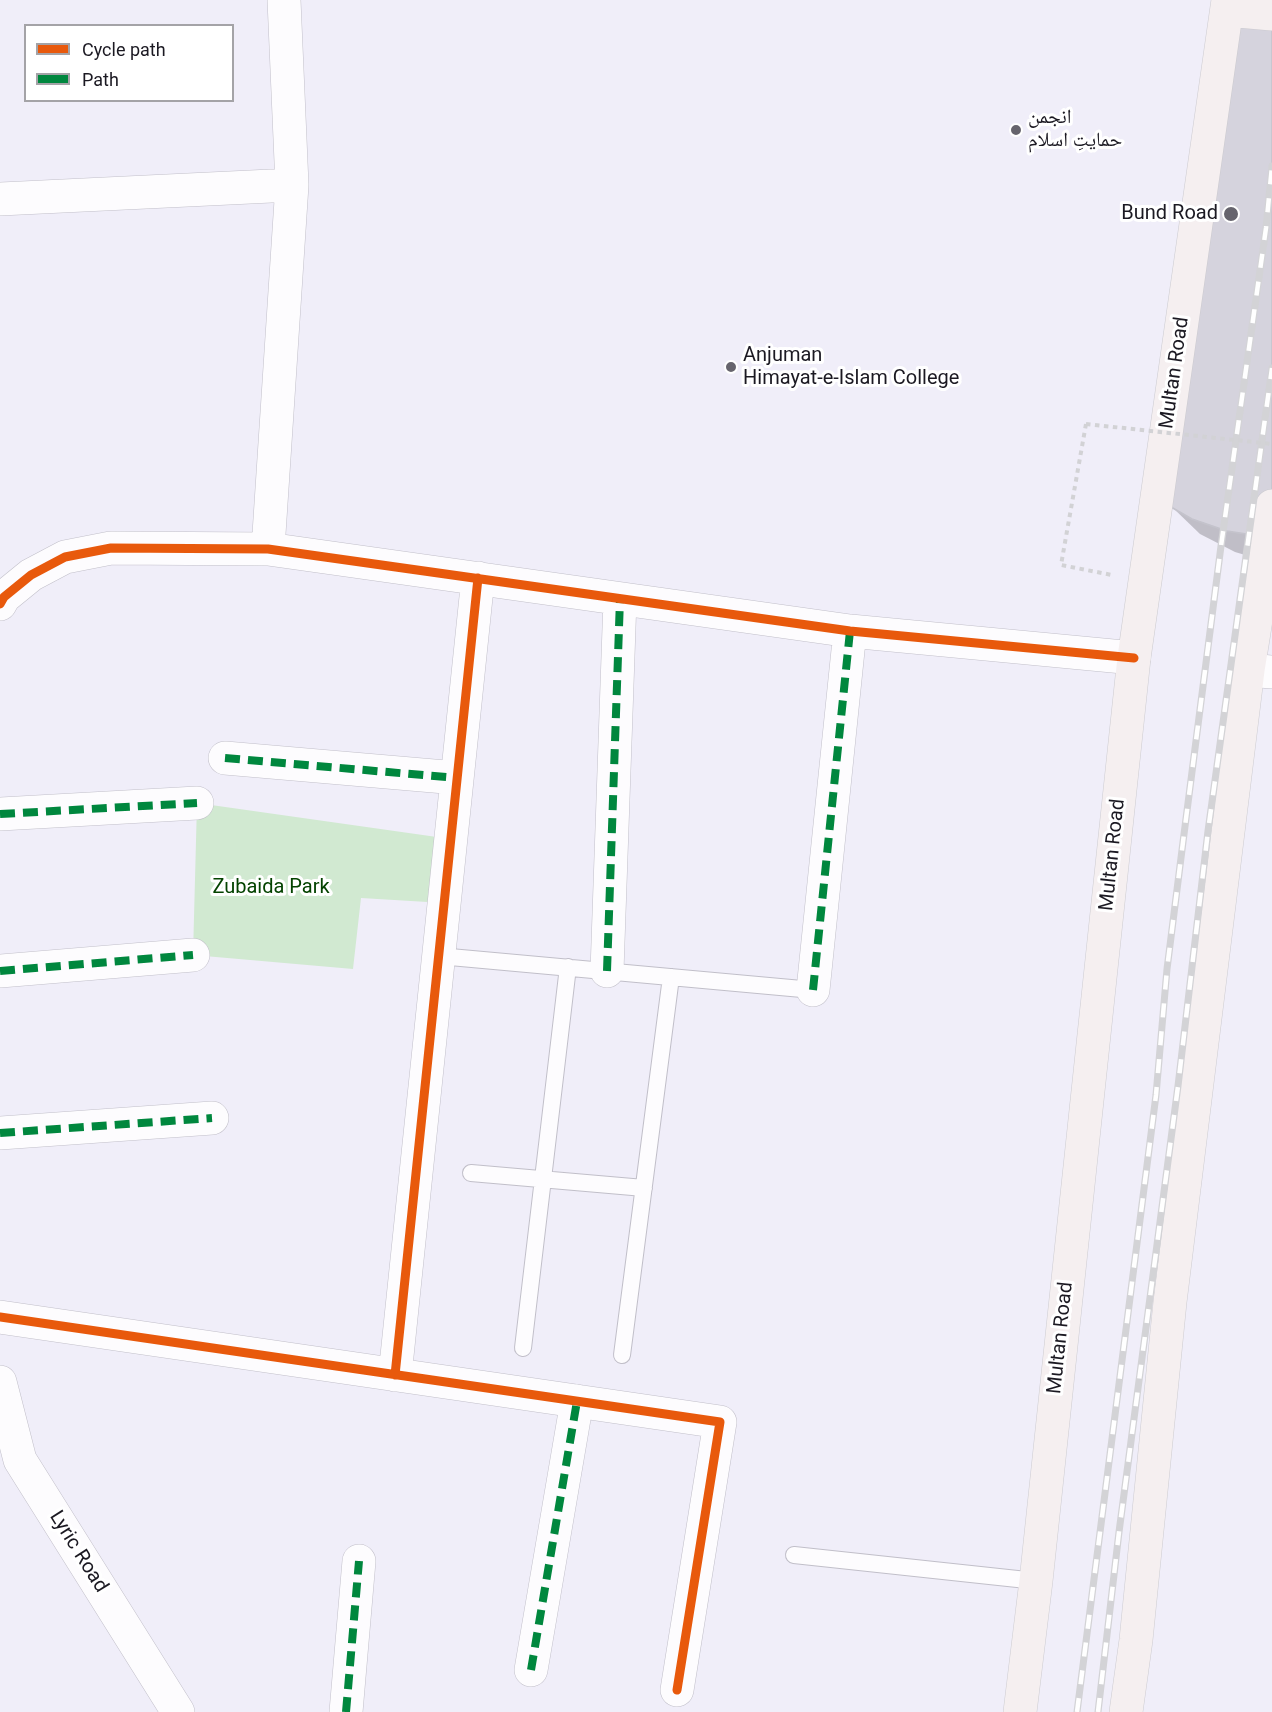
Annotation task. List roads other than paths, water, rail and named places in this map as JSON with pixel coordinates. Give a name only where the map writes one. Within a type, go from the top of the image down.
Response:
[{"type":"main road","points":[[1228,5],[1272,14]]},
{"type":"main road","name":"Multan Road","points":[[1020,1712],[1036,1581],[1134,658],[1228,5]]},
{"type":"main road","points":[[1126,1712],[1136,1640],[1173,1279],[1260,671],[1264,569],[1272,506]]},
{"type":"street","points":[[268,549],[292,185],[284,0]]},
{"type":"street","points":[[0,200],[292,185]]},
{"type":"street","points":[[0,604],[4,597],[31,575],[65,557],[111,548],[268,549],[850,630],[1134,658]]},
{"type":"street","points":[[395,1375],[478,578]]},
{"type":"street","points":[[607,971],[620,599]]},
{"type":"street","points":[[813,990],[850,630]]},
{"type":"street","points":[[225,758],[457,778]]},
{"type":"street","points":[[0,814],[197,803]]},
{"type":"street","points":[[0,971],[193,955]]},
{"type":"street","points":[[0,1133],[212,1118]]},
{"type":"street","points":[[0,1317],[720,1422],[677,1690]]},
{"type":"street","name":"Lyric Road","points":[[0,1382],[10,1459],[178,1712]]},
{"type":"street","points":[[531,1670],[577,1401]]},
{"type":"street","points":[[346,1712],[359,1561]]},
{"type":"lane","points":[[439,956],[813,990]]},
{"type":"lane","points":[[524,1348],[568,967]]},
{"type":"lane","points":[[622,1355],[670,977]]},
{"type":"lane","points":[[471,1173],[644,1188]]},
{"type":"lane","points":[[794,1555],[1036,1581]]},
{"type":"railway","points":[[1077,1712],[1156,1095],[1167,969],[1183,842],[1221,546],[1266,228],[1272,166]]},
{"type":"railway","points":[[1098,1712],[1119,1532],[1178,1086],[1208,831],[1272,368]]},
{"type":"place","name":"انجمن حمایتِ اسلام","points":[[1016,130]]},
{"type":"place","name":"Bund Road","points":[[1231,214]]},
{"type":"place","name":"Anjuman Himayat-e-Islam College","points":[[731,367]]},
{"type":"park label","name":"Zubaida Park","points":[[271,888]]}]
